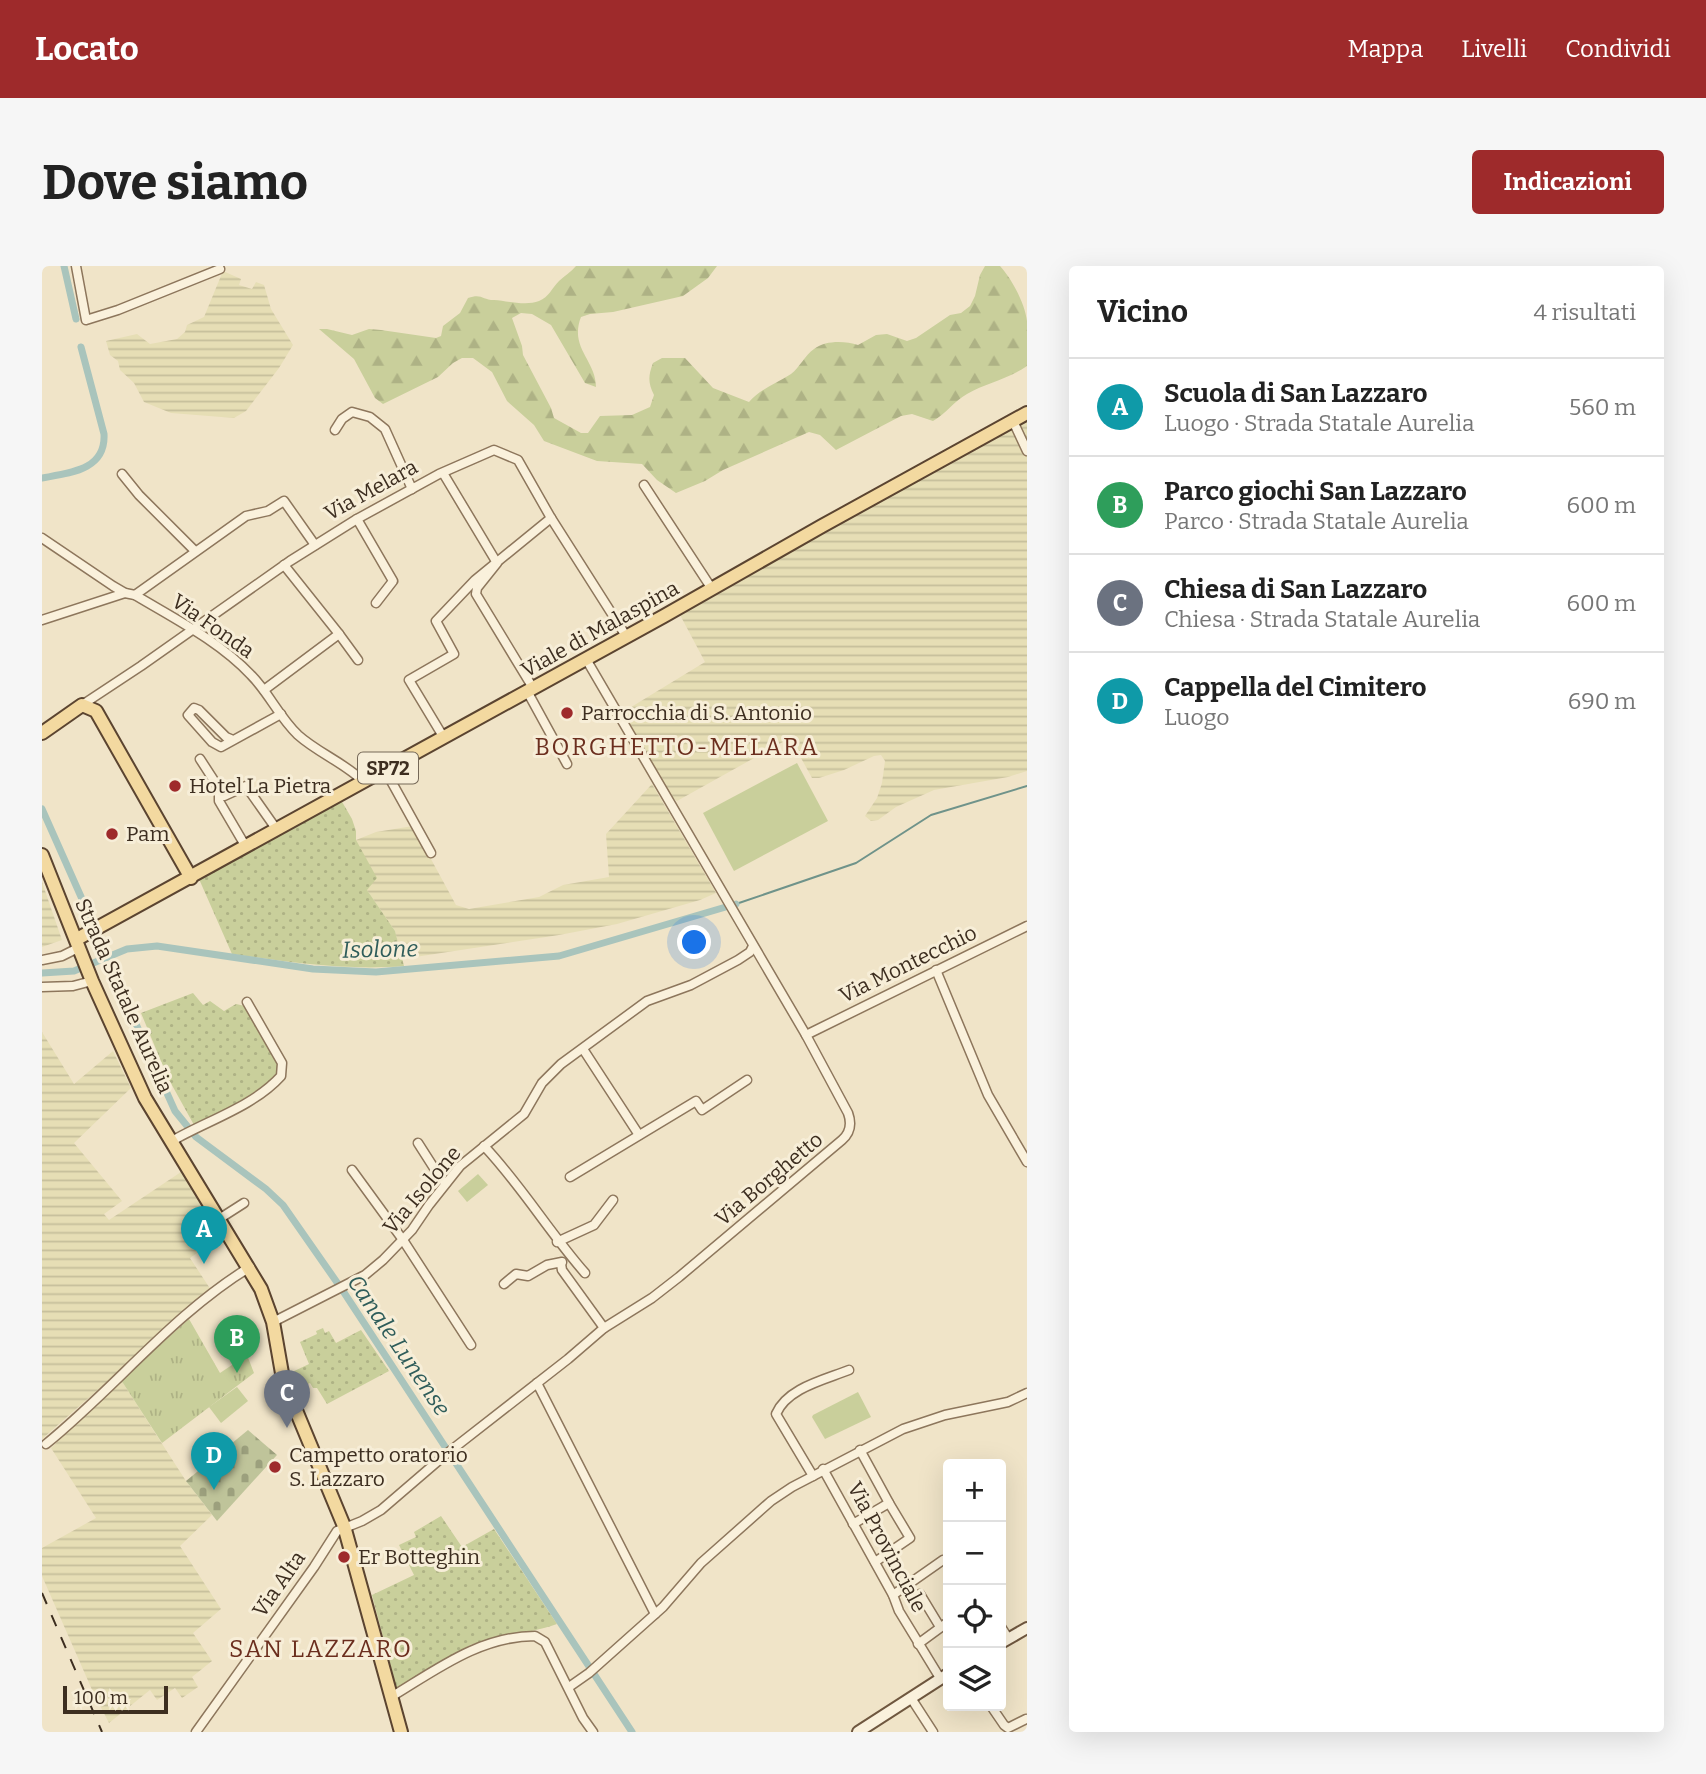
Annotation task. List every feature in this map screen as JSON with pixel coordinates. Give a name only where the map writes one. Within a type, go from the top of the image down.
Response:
[{"type":"main road","name":"Viale di Malaspina","points":[[191,878],[1027,413]]},
{"type":"main road","points":[[82,705],[96,711],[191,878]]},
{"type":"main road","name":"Via Melara","points":[[42,733],[82,705]]},
{"type":"main road","name":"Strada Statale Aurelia","points":[[42,855],[91,979],[145,1098],[261,1289],[273,1322],[283,1380],[344,1526],[401,1732]]},
{"type":"main road","name":"SP72","points":[[79,946],[97,930],[191,878]]},
{"type":"street","points":[[76,266],[86,320],[220,269]]},
{"type":"street","points":[[335,430],[342,419],[352,412],[370,417],[384,429],[412,489]]},
{"type":"street","points":[[1013,421],[1027,451]]},
{"type":"street","name":"Via Melara","points":[[82,705],[284,565],[357,519],[443,472],[494,450],[518,460],[551,518],[626,636]]},
{"type":"street","points":[[443,472],[497,563]]},
{"type":"street","points":[[122,474],[139,495],[195,551]]},
{"type":"street","points":[[645,485],[712,589]]},
{"type":"street","points":[[135,595],[246,516],[268,511],[284,501],[315,545]]},
{"type":"street","points":[[444,738],[409,680],[454,654],[436,621],[475,580],[551,518]]},
{"type":"street","points":[[357,519],[393,581],[376,603]]},
{"type":"street","name":"Via Fonda","points":[[42,538],[125,593],[135,595],[193,630],[237,662],[264,690],[281,715],[305,741],[355,773],[364,782]]},
{"type":"street","points":[[497,563],[477,588],[476,594],[530,690],[567,765]]},
{"type":"street","points":[[284,565],[359,660]]},
{"type":"street","name":"Via Fonda","points":[[42,620],[125,593]]},
{"type":"street","points":[[264,690],[339,634]]},
{"type":"street","name":"Via Borghetto","points":[[344,1526],[362,1521],[381,1510],[448,1452],[604,1328],[652,1298],[847,1135],[850,1123],[848,1114],[806,1035],[586,659]]},
{"type":"street","points":[[96,711],[97,701],[103,692]]},
{"type":"street","points":[[233,740],[226,737],[199,710],[194,708],[189,713],[221,747],[281,715]]},
{"type":"street","points":[[200,759],[225,796],[246,786],[277,830]]},
{"type":"street","points":[[385,770],[431,853]]},
{"type":"street","points":[[222,793],[219,795],[219,801],[246,847]]},
{"type":"street","name":"Via Montecchio","points":[[806,1035],[1027,926]]},
{"type":"street","points":[[42,960],[62,956],[79,946]]},
{"type":"street","name":"Via Isolone","points":[[273,1322],[365,1275],[383,1260],[403,1240],[460,1166],[524,1114],[561,1063],[647,1001],[691,985],[750,952],[753,946]]},
{"type":"street","points":[[936,970],[988,1095],[1027,1162]]},
{"type":"street","points":[[42,987],[73,986],[91,979]]},
{"type":"street","points":[[172,1141],[210,1124],[281,1076],[282,1063],[247,1002]]},
{"type":"street","points":[[583,1049],[639,1135]]},
{"type":"street","points":[[570,1177],[696,1101],[702,1110],[747,1080]]},
{"type":"street","points":[[418,1143],[446,1183]]},
{"type":"street","points":[[484,1146],[499,1162],[557,1242],[585,1273]]},
{"type":"street","points":[[352,1170],[403,1240],[471,1345]]},
{"type":"street","points":[[557,1242],[594,1225],[613,1200]]},
{"type":"street","points":[[219,1219],[244,1203]]},
{"type":"street","points":[[568,1253],[561,1264],[562,1270],[604,1328]]},
{"type":"street","points":[[504,1284],[516,1273],[528,1276],[547,1265],[561,1264]]},
{"type":"street","points":[[46,1444],[187,1315],[250,1267]]},
{"type":"street","points":[[813,1476],[776,1414],[780,1403],[789,1395],[849,1370]]},
{"type":"street","points":[[537,1383],[655,1614]]},
{"type":"street","points":[[569,1687],[592,1671],[655,1614],[709,1555],[771,1501],[823,1469],[903,1429],[944,1415],[1008,1402],[1027,1393]]},
{"type":"street","points":[[860,1450],[910,1538],[875,1562]]},
{"type":"street","name":"Via Provinciale","points":[[823,1469],[918,1644],[943,1675]]},
{"type":"street","points":[[853,1524],[889,1503]]},
{"type":"street","name":"Via Alta","points":[[197,1732],[314,1567],[326,1544],[344,1526]]},
{"type":"street","points":[[893,1595],[943,1560]]},
{"type":"street","points":[[920,1594],[943,1623]]},
{"type":"street","points":[[918,1644],[943,1625]]},
{"type":"street","points":[[1006,1639],[1027,1628]]},
{"type":"street","points":[[391,1697],[462,1654],[481,1646],[538,1636],[545,1642],[583,1718],[593,1732]]},
{"type":"street","name":"Via Provinciale","points":[[858,1732],[943,1677]]},
{"type":"street","points":[[911,1698],[933,1732]]},
{"type":"street","points":[[994,1711],[1008,1728],[1026,1719]]},
{"type":"shaded area","points":[[223,271],[241,279],[239,285],[252,289],[256,282],[264,285],[271,309],[293,345],[246,411],[234,418],[171,413],[144,402],[134,383],[120,370],[118,361],[110,355],[106,341],[137,334],[150,344],[177,339],[185,332],[187,325],[204,317]]},
{"type":"shaded area","points":[[1027,418],[1027,771],[934,790],[896,807],[878,820],[871,821],[865,816],[877,798],[882,783],[885,761],[881,755],[844,770],[812,778],[790,738],[677,801],[671,797],[623,712],[705,662],[679,613]]},
{"type":"shaded area","points":[[652,784],[716,893],[617,924],[402,959],[395,931],[367,890],[356,840],[376,832],[413,826],[456,905],[469,909],[539,897],[563,885],[609,877],[606,834]]},
{"type":"shaded area","points":[[42,882],[62,940],[42,947]]},
{"type":"shaded area","points":[[42,1032],[74,1084],[113,1051],[131,1088],[74,1143],[122,1201],[104,1214],[109,1220],[184,1170],[223,1235],[190,1258],[211,1290],[42,1439]]},
{"type":"shaded area","points":[[121,1380],[186,1481],[212,1515],[180,1546],[221,1609],[193,1633],[212,1661],[192,1677],[198,1687],[182,1698],[175,1688],[157,1700],[150,1690],[109,1723],[42,1576],[42,1548],[96,1518],[51,1448]]},
{"type":"green space","points":[[576,266],[717,266],[708,278],[683,296],[581,317],[578,337],[592,369],[596,387],[585,383],[551,325],[532,314],[521,313],[512,318],[523,355],[554,418],[581,433],[588,433],[600,416],[632,415],[650,407],[654,395],[650,372],[653,363],[662,358],[685,358],[713,388],[749,402],[791,374],[811,352],[824,344],[842,342],[858,345],[876,335],[887,334],[907,341],[916,338],[950,315],[961,313],[970,306],[985,266],[1000,266],[1021,300],[1027,321],[1027,366],[967,394],[933,421],[912,414],[901,416],[836,450],[820,435],[809,432],[676,493],[657,480],[642,464],[597,461],[544,441],[534,425],[507,401],[492,372],[473,358],[462,358],[438,377],[383,404],[375,398],[354,359],[319,329],[352,335],[369,329],[436,338],[441,336],[443,326],[460,313],[468,298],[479,296],[490,300],[523,303],[539,301]]},
{"type":"green space","points":[[797,763],[828,821],[734,871],[703,813]]},
{"type":"green space","points":[[341,800],[352,819],[356,840],[377,878],[367,890],[395,931],[404,966],[340,967],[232,954],[199,879]]},
{"type":"green space","points":[[193,993],[203,1005],[210,1001],[224,1011],[236,1004],[245,1006],[277,1061],[278,1070],[253,1093],[194,1125],[168,1078],[141,1013]]},
{"type":"green space","points":[[478,1174],[488,1185],[467,1202],[458,1191]]},
{"type":"green space","points":[[189,1319],[220,1373],[247,1355],[254,1373],[162,1443],[121,1380]]},
{"type":"green space","points":[[323,1328],[325,1333],[329,1331],[336,1343],[361,1330],[389,1371],[327,1404],[317,1388],[313,1388],[310,1383],[298,1389],[290,1373],[309,1364],[300,1342]]},
{"type":"green space","points":[[237,1387],[248,1401],[221,1423],[209,1407]]},
{"type":"green space","points":[[858,1392],[871,1417],[825,1439],[813,1415]]},
{"type":"green space","points":[[248,1430],[277,1455],[217,1521],[186,1481]]},
{"type":"green space","points":[[441,1516],[462,1547],[494,1529],[557,1624],[470,1645],[397,1690],[372,1595],[414,1575],[399,1545],[416,1537],[414,1532]]},
{"type":"waterway","name":"Canale Lunense","points":[[64,266],[76,319]]},
{"type":"waterway","name":"Canale Lunense","points":[[42,478],[84,468],[93,462],[103,446],[104,434],[81,347]]},
{"type":"waterway","points":[[736,904],[856,863],[931,815],[1027,786]]},
{"type":"waterway","name":"Canale Lunense","points":[[42,809],[94,926]]},
{"type":"waterway","name":"Isolone","points":[[42,973],[74,971],[127,949],[157,946],[313,969],[376,972],[559,956],[736,904]]},
{"type":"waterway","name":"Canale Lunense","points":[[123,995],[175,1111],[196,1137],[266,1189],[283,1205],[343,1291],[632,1732]]},
{"type":"railway","points":[[42,1593],[102,1732]]},
{"type":"place","name":"Parrocchia di S. Antonio","points":[[567,713]]},
{"type":"place","name":"Hotel La Pietra","points":[[175,786]]},
{"type":"place","name":"Pam","points":[[112,834]]},
{"type":"place","name":"Scuola di San Lazzaro","points":[[204,1264]]},
{"type":"place","name":"Parco giochi San Lazzaro","points":[[237,1373]]},
{"type":"place","name":"Chiesa di San Lazzaro","points":[[287,1428]]},
{"type":"place","name":"Campetto oratorio S. Lazzaro","points":[[275,1467]]},
{"type":"place","name":"Cappella del Cimitero","points":[[214,1490]]},
{"type":"place","name":"Er Botteghin","points":[[344,1557]]},
{"type":"district","name":"BORGHETTO-MELARA","points":[[677,747]]},
{"type":"district","name":"SAN LAZZARO","points":[[321,1649]]}]
